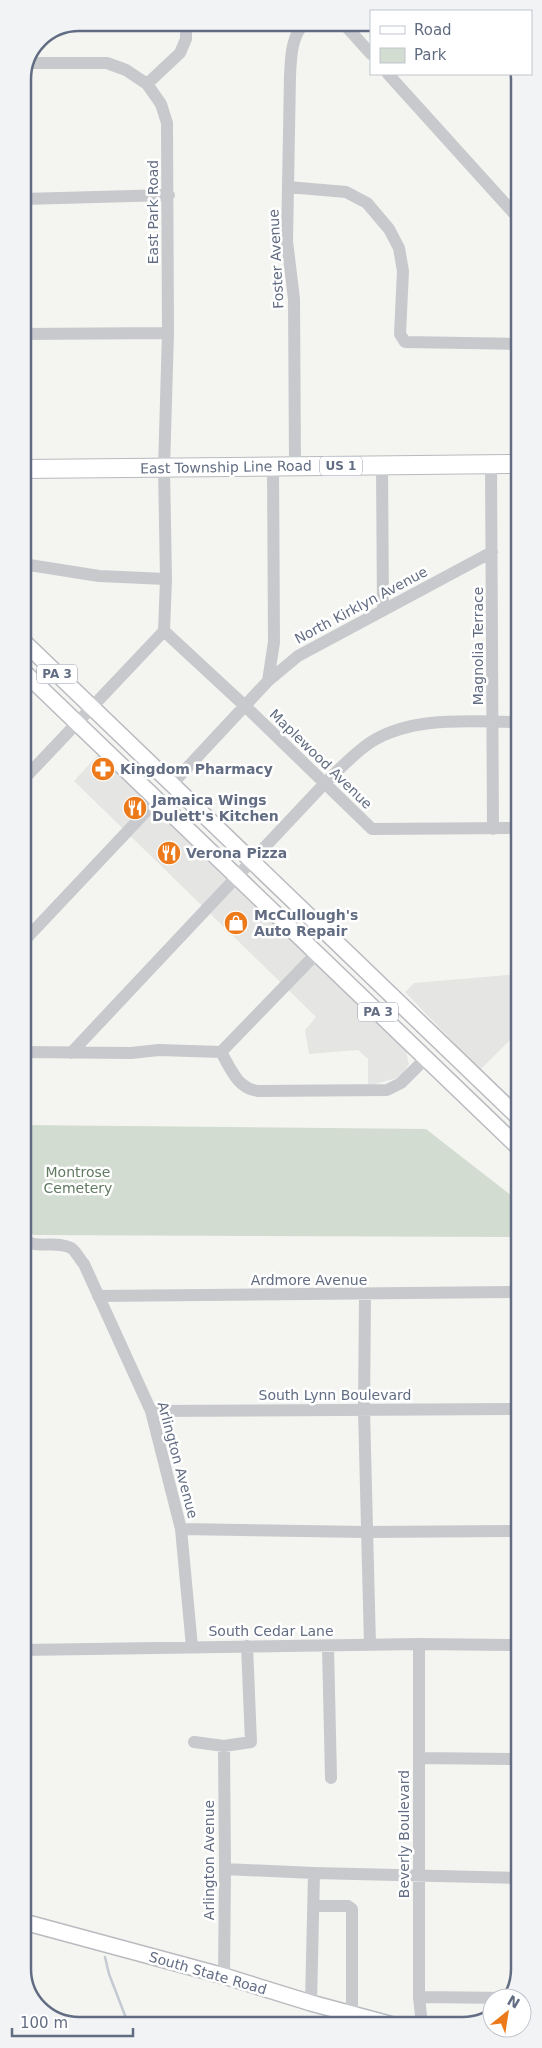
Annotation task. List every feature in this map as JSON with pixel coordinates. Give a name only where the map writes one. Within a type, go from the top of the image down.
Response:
[{"type":"highway","name":"East Township Line Road","points":[[31,470],[511,464]]},
{"type":"main road","name":"PA 3","points":[[31,649],[511,1110]]},
{"type":"main road","name":"PA 3","points":[[31,679],[511,1140]]},
{"type":"main road","name":"South State Road","points":[[31,1924],[224,1976],[311,2004],[363,2017]]},
{"type":"street","points":[[147,84],[180,53],[186,39],[186,31]]},
{"type":"street","name":"Foster Avenue","points":[[295,466],[294,299],[287,241],[291,51],[297,31]]},
{"type":"street","points":[[350,31],[370,53]]},
{"type":"street","name":"East Park Road","points":[[34,64],[107,63],[126,70],[147,84],[161,104],[167,123],[169,195],[168,333],[164,468],[166,579],[164,631]]},
{"type":"street","points":[[389,75],[511,211]]},
{"type":"street","points":[[288,187],[346,192],[367,203],[389,229],[399,248],[403,271],[400,334],[405,342],[511,344]]},
{"type":"street","points":[[31,200],[169,195]]},
{"type":"street","points":[[31,334],[168,333]]},
{"type":"street","name":"Magnolia Terrace","points":[[491,464],[494,828]]},
{"type":"street","points":[[382,465],[383,610]]},
{"type":"street","points":[[268,681],[274,642],[273,466]]},
{"type":"street","name":"North Kirklyn Avenue","points":[[172,784],[268,681],[309,649],[492,552]]},
{"type":"street","points":[[31,565],[91,575],[166,579]]},
{"type":"street","points":[[31,771],[164,631]]},
{"type":"street","name":"Maplewood Avenue","points":[[164,631],[245,706],[372,829],[511,828]]},
{"type":"street","points":[[71,1053],[325,783],[359,750],[390,733],[424,724],[511,722]]},
{"type":"street","points":[[31,934],[157,800]]},
{"type":"street","points":[[31,1052],[131,1053],[159,1050],[221,1052],[316,953]]},
{"type":"street","points":[[221,1052],[237,1080],[250,1090],[258,1091],[387,1090],[401,1083],[426,1058]]},
{"type":"street","name":"Arlington Avenue","points":[[31,1243],[71,1248],[84,1264],[151,1411],[181,1529],[192,1647]]},
{"type":"street","name":"Ardmore Avenue","points":[[98,1296],[511,1292]]},
{"type":"street","points":[[366,1294],[364,1410],[370,1645]]},
{"type":"street","name":"South Lynn Boulevard","points":[[151,1411],[511,1409]]},
{"type":"street","points":[[181,1529],[366,1532],[511,1531]]},
{"type":"street","name":"South Cedar Lane","points":[[31,1650],[419,1644],[511,1645]]},
{"type":"street","name":"Beverly Boulevard","points":[[419,1644],[418,1876],[419,1997],[421,2017]]},
{"type":"street","points":[[194,1742],[224,1746],[251,1742],[247,1646]]},
{"type":"street","points":[[328,1646],[331,1778]]},
{"type":"street","name":"Arlington Avenue","points":[[224,1746],[224,1976]]},
{"type":"street","points":[[420,1758],[511,1759]]},
{"type":"street","points":[[225,1869],[314,1874],[511,1878]]},
{"type":"street","points":[[311,2004],[314,1874]]},
{"type":"street","points":[[313,1906],[348,1906],[352,1909],[352,2014]]},
{"type":"street","points":[[419,1997],[482,1998]]},
{"type":"shaded area","points":[[98,755],[405,1047],[409,1064],[401,1077],[368,1086],[368,1059],[358,1050],[309,1054],[305,1030],[316,1017],[74,781]]},
{"type":"shaded area","points":[[511,975],[511,1039],[480,1070],[405,992],[414,983]]},
{"type":"green space","name":"Montrose Cemetery","points":[[31,1125],[426,1129],[511,1195],[511,1237],[34,1235],[31,1233]]},
{"type":"waterway","points":[[105,1957],[109,1974],[126,2017]]},
{"type":"place","name":"Kingdom Pharmacy","points":[[103,769]]},
{"type":"place","name":"Jamaica Wings Dulett's Kitchen","points":[[135,808]]},
{"type":"place","name":"Verona Pizza","points":[[169,853]]},
{"type":"place","name":"McCullough's Auto Repair","points":[[236,923]]}]
